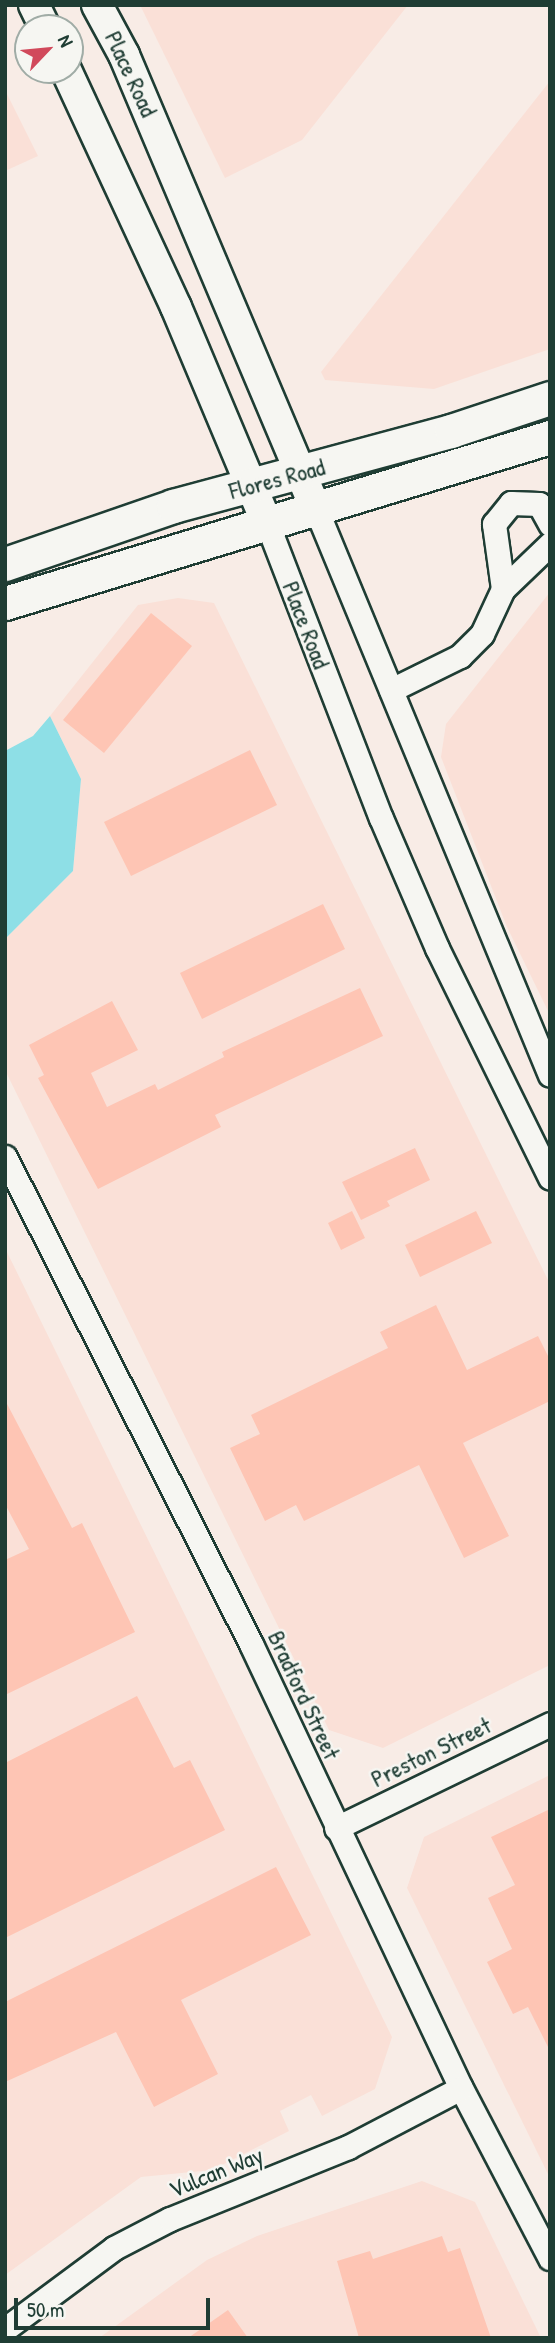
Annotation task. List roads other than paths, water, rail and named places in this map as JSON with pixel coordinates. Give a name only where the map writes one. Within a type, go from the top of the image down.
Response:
[{"type":"main road","name":"Flores Road","points":[[5,564],[80,535],[301,473],[550,398]]},
{"type":"main road","name":"Flores Road","points":[[5,603],[550,437]]},
{"type":"street","name":"Place Road","points":[[97,5],[129,67],[301,473],[550,1075]]},
{"type":"street","name":"Place Road","points":[[72,84],[176,307],[267,523],[381,818],[437,948],[550,1178]]},
{"type":"street","points":[[503,589],[494,524],[511,503],[539,505],[550,524]]},
{"type":"street","points":[[391,690],[460,656],[482,634],[503,589],[550,544]]},
{"type":"street","name":"Bradford Street","points":[[5,1157],[251,1644],[461,2088],[550,2258]]},
{"type":"street","name":"Preston Street","points":[[336,1828],[550,1724]]},
{"type":"street","name":"Vulcan Way","points":[[5,2329],[114,2248],[170,2218],[348,2147],[461,2088]]},
{"type":"water","points":[[50,716],[81,779],[73,871],[5,939],[5,751],[33,736]]}]
